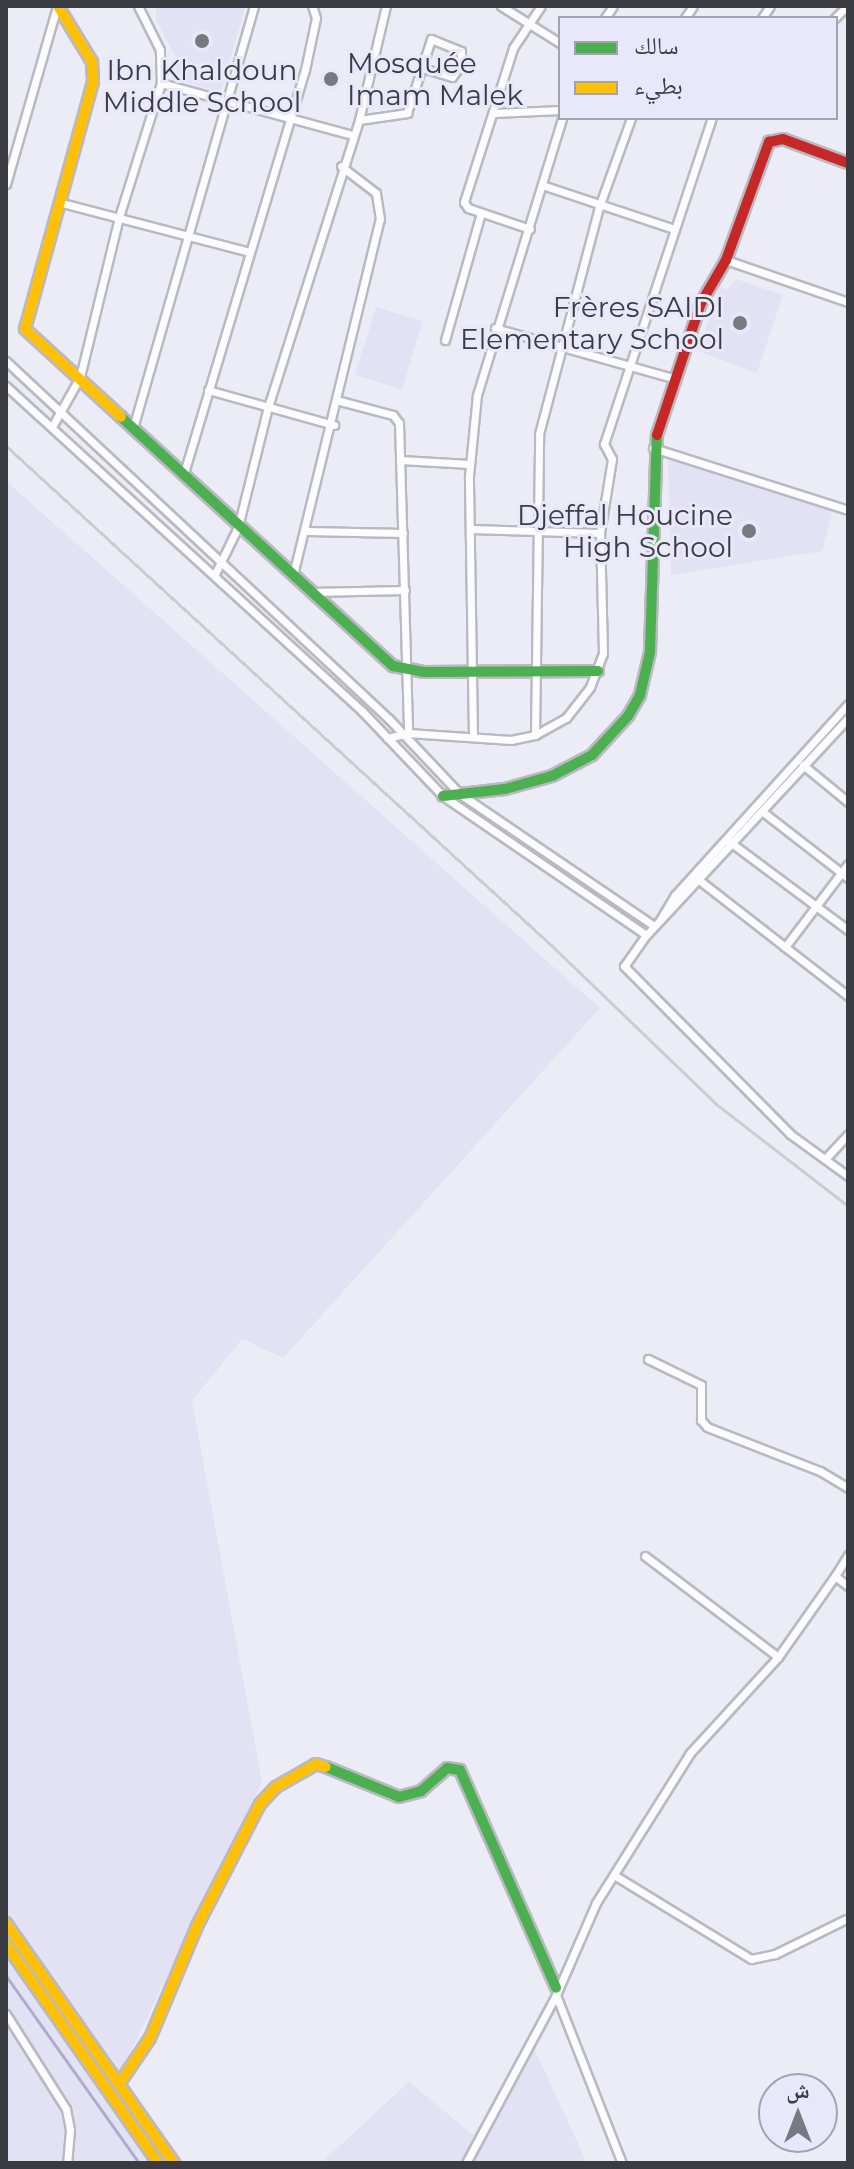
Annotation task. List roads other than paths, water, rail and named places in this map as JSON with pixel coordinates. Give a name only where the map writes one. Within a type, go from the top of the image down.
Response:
[{"type":"street","points":[[6,184],[57,6]]},
{"type":"street","points":[[57,6],[94,69],[62,203],[25,325],[309,593],[403,671],[598,671]]},
{"type":"street","points":[[133,428],[254,6]]},
{"type":"street","points":[[184,473],[314,32],[312,6]]},
{"type":"street","points":[[215,574],[238,527],[268,407],[341,166],[359,120],[386,6]]},
{"type":"street","points":[[501,6],[528,26],[558,42]]},
{"type":"street","points":[[530,229],[468,208],[464,197],[513,48],[541,6]]},
{"type":"street","points":[[53,425],[80,377],[119,217],[161,83],[160,50],[141,8]]},
{"type":"street","points":[[359,120],[407,113],[431,39],[461,51],[461,65],[452,77],[422,68]]},
{"type":"street","points":[[161,83],[353,135]]},
{"type":"street","points":[[494,113],[558,110]]},
{"type":"street","points":[[473,737],[470,464],[477,395],[495,328],[530,229],[561,120]]},
{"type":"street","points":[[535,735],[539,434],[599,207],[630,120]]},
{"type":"street","points":[[387,738],[405,733],[473,737],[535,735],[566,718],[598,671],[604,631],[600,533],[612,459],[604,444],[711,120]]},
{"type":"street","points":[[443,796],[521,786],[572,767],[611,739],[640,695],[652,631],[653,448],[701,303],[726,260],[769,142],[783,139],[848,163]]},
{"type":"street","points":[[293,576],[340,401],[381,211],[376,193],[341,166]]},
{"type":"street","points":[[542,185],[599,207],[674,229]]},
{"type":"street","points":[[62,203],[250,252]]},
{"type":"street","points":[[445,340],[481,213]]},
{"type":"street","points":[[726,260],[847,298]]},
{"type":"street","points":[[495,328],[676,379]]},
{"type":"street","points":[[6,361],[405,733],[460,794],[657,923]]},
{"type":"street","points":[[6,386],[53,425],[215,574],[387,738],[443,796],[646,935]]},
{"type":"street","points":[[208,390],[334,425]]},
{"type":"street","points":[[340,401],[398,419],[405,590],[405,733]]},
{"type":"street","points":[[653,448],[848,510]]},
{"type":"street","points":[[400,460],[470,464]]},
{"type":"street","points":[[471,529],[536,534],[600,533]]},
{"type":"street","points":[[307,531],[403,533]]},
{"type":"street","points":[[309,593],[405,590]]},
{"type":"street","points":[[657,923],[675,895],[848,704]]},
{"type":"street","points":[[848,718],[763,812],[730,842],[699,880],[646,935],[625,963],[626,972],[779,1124],[848,1176]]},
{"type":"street","points":[[803,765],[848,802]]},
{"type":"street","points":[[763,812],[848,878]]},
{"type":"street","points":[[730,842],[848,930]]},
{"type":"street","points":[[785,947],[812,906],[848,864]]},
{"type":"street","points":[[699,880],[848,996]]},
{"type":"street","points":[[825,1159],[848,1134]]},
{"type":"street","points":[[648,1359],[701,1385],[701,1420],[707,1427],[820,1471],[848,1488]]},
{"type":"street","points":[[466,2163],[614,1875],[690,1753],[778,1657],[848,1555]]},
{"type":"street","points":[[645,1556],[778,1657]]},
{"type":"street","points":[[835,1576],[848,1586]]},
{"type":"street","points":[[119,2084],[150,2038],[197,1926],[260,1804],[276,1787],[316,1764],[351,1774],[399,1797],[421,1791],[447,1768],[460,1770],[556,1991],[622,2163]]},
{"type":"street","points":[[614,1875],[751,1959],[775,1954],[846,1919]]},
{"type":"street","points":[[6,1923],[174,2163]]},
{"type":"street","points":[[6,1944],[158,2163]]},
{"type":"street","points":[[6,2014],[66,2109],[70,2130],[67,2163]]},
{"type":"waterway","points":[[6,1976],[139,2163]]},
{"type":"railway","points":[[6,446],[551,945],[716,1104],[848,1206]]},
{"type":"place","name":"Ibn Khaldoun Middle School","points":[[202,41]]},
{"type":"place","name":"Mosquée Imam Malek","points":[[331,79]]},
{"type":"place","name":"Frères SAIDI Elementary School","points":[[740,323]]},
{"type":"place","name":"Djeffal Houcine High School","points":[[749,531]]}]
